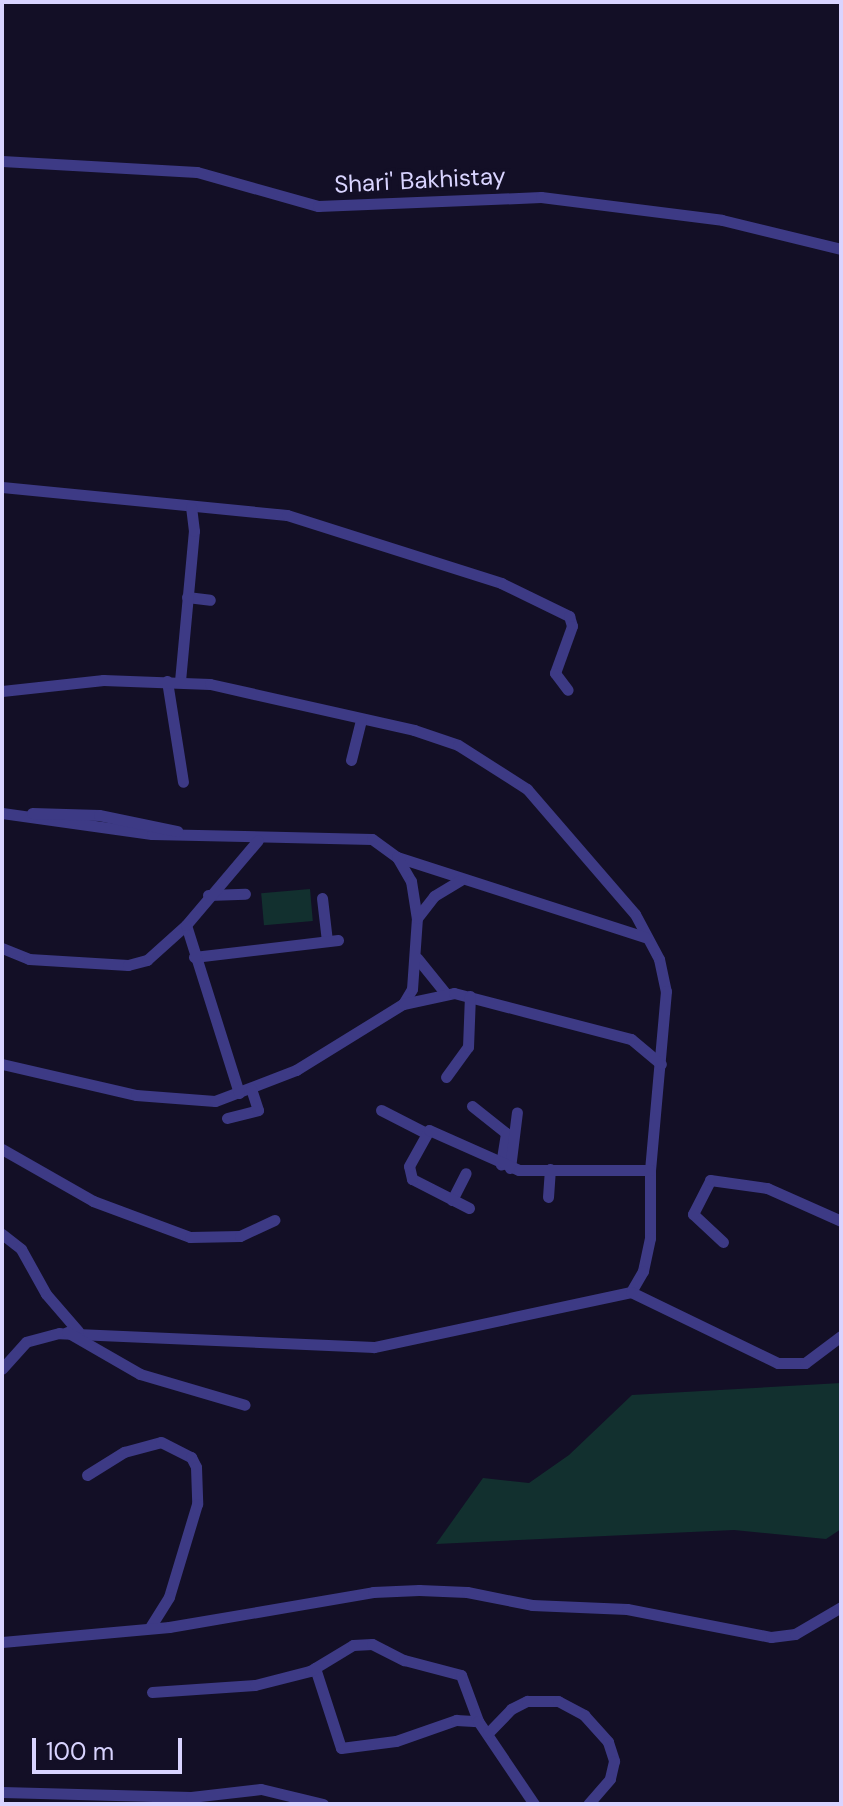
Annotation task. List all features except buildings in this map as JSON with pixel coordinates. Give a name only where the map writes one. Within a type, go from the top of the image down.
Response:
[{"type":"street","name":"Shari' Bakhistay","points":[[2,161],[197,172],[318,206],[541,197],[722,220],[841,249]]},
{"type":"street","points":[[2,487],[191,507],[242,509],[318,523],[443,562],[553,606],[569,616],[572,626],[555,673],[568,690]]},
{"type":"street","points":[[180,681],[191,507]]},
{"type":"street","points":[[187,597],[210,600]]},
{"type":"street","points":[[2,691],[103,680],[180,681],[435,736],[512,776],[635,914],[659,959],[666,991],[650,1170],[647,1257],[631,1292]]},
{"type":"street","points":[[167,681],[183,782]]},
{"type":"street","points":[[351,760],[361,720]]},
{"type":"street","points":[[8,814],[192,836],[258,840],[361,837],[397,857],[461,880],[645,937]]},
{"type":"street","points":[[2,948],[29,959],[128,965],[147,960],[186,925],[208,895],[258,840]]},
{"type":"street","points":[[397,857],[411,881],[417,918],[417,958],[412,989],[403,1004]]},
{"type":"street","points":[[417,918],[434,896],[461,880]]},
{"type":"street","points":[[208,895],[245,894]]},
{"type":"street","points":[[194,957],[332,940],[322,898]]},
{"type":"street","points":[[186,925],[194,957],[245,1091],[258,1110],[227,1118]]},
{"type":"street","points":[[417,958],[446,994]]},
{"type":"street","points":[[2,1064],[199,1103],[245,1091],[324,1055],[403,1004],[446,994],[470,996],[631,1039],[661,1064]]},
{"type":"street","points":[[446,1077],[468,1047],[470,996]]},
{"type":"street","points":[[472,1106],[506,1133],[505,1167]]},
{"type":"street","points":[[381,1110],[426,1133]]},
{"type":"street","points":[[505,1167],[517,1112]]},
{"type":"street","points":[[469,1208],[412,1179],[409,1166],[426,1133],[434,1128],[505,1167],[650,1170]]},
{"type":"street","points":[[2,1149],[104,1206],[190,1237],[240,1236],[274,1220]]},
{"type":"street","points":[[548,1197],[550,1169]]},
{"type":"street","points":[[452,1200],[466,1173]]},
{"type":"street","points":[[723,1242],[693,1214],[710,1180],[767,1188],[841,1221]]},
{"type":"street","points":[[2,1234],[13,1240],[73,1331],[140,1374],[192,1393],[245,1405]]},
{"type":"street","points":[[2,1369],[26,1342],[73,1331],[374,1347],[631,1292],[778,1363],[805,1363],[841,1336]]},
{"type":"street","points":[[87,1475],[124,1452],[161,1442],[191,1457],[196,1467],[197,1504],[169,1597],[150,1628]]},
{"type":"street","points":[[2,1642],[150,1628],[419,1590],[467,1592],[532,1605],[627,1609],[771,1637],[795,1634],[841,1607]]},
{"type":"street","points":[[152,1692],[255,1685],[315,1668],[363,1643],[404,1660],[452,1669],[467,1683],[478,1721],[534,1804]]},
{"type":"street","points":[[315,1668],[341,1748],[396,1741],[456,1720],[478,1721]]},
{"type":"street","points":[[488,1733],[511,1709],[527,1701],[558,1701],[584,1715],[608,1742],[614,1761],[610,1779],[588,1804]]},
{"type":"street","points":[[2,1792],[191,1797],[261,1789],[323,1804]]},
{"type":"green space","points":[[310,889],[313,921],[264,925],[261,893]]},
{"type":"green space","points":[[841,1383],[841,1529],[826,1539],[734,1530],[436,1544],[483,1478],[529,1483],[569,1455],[632,1395]]}]
